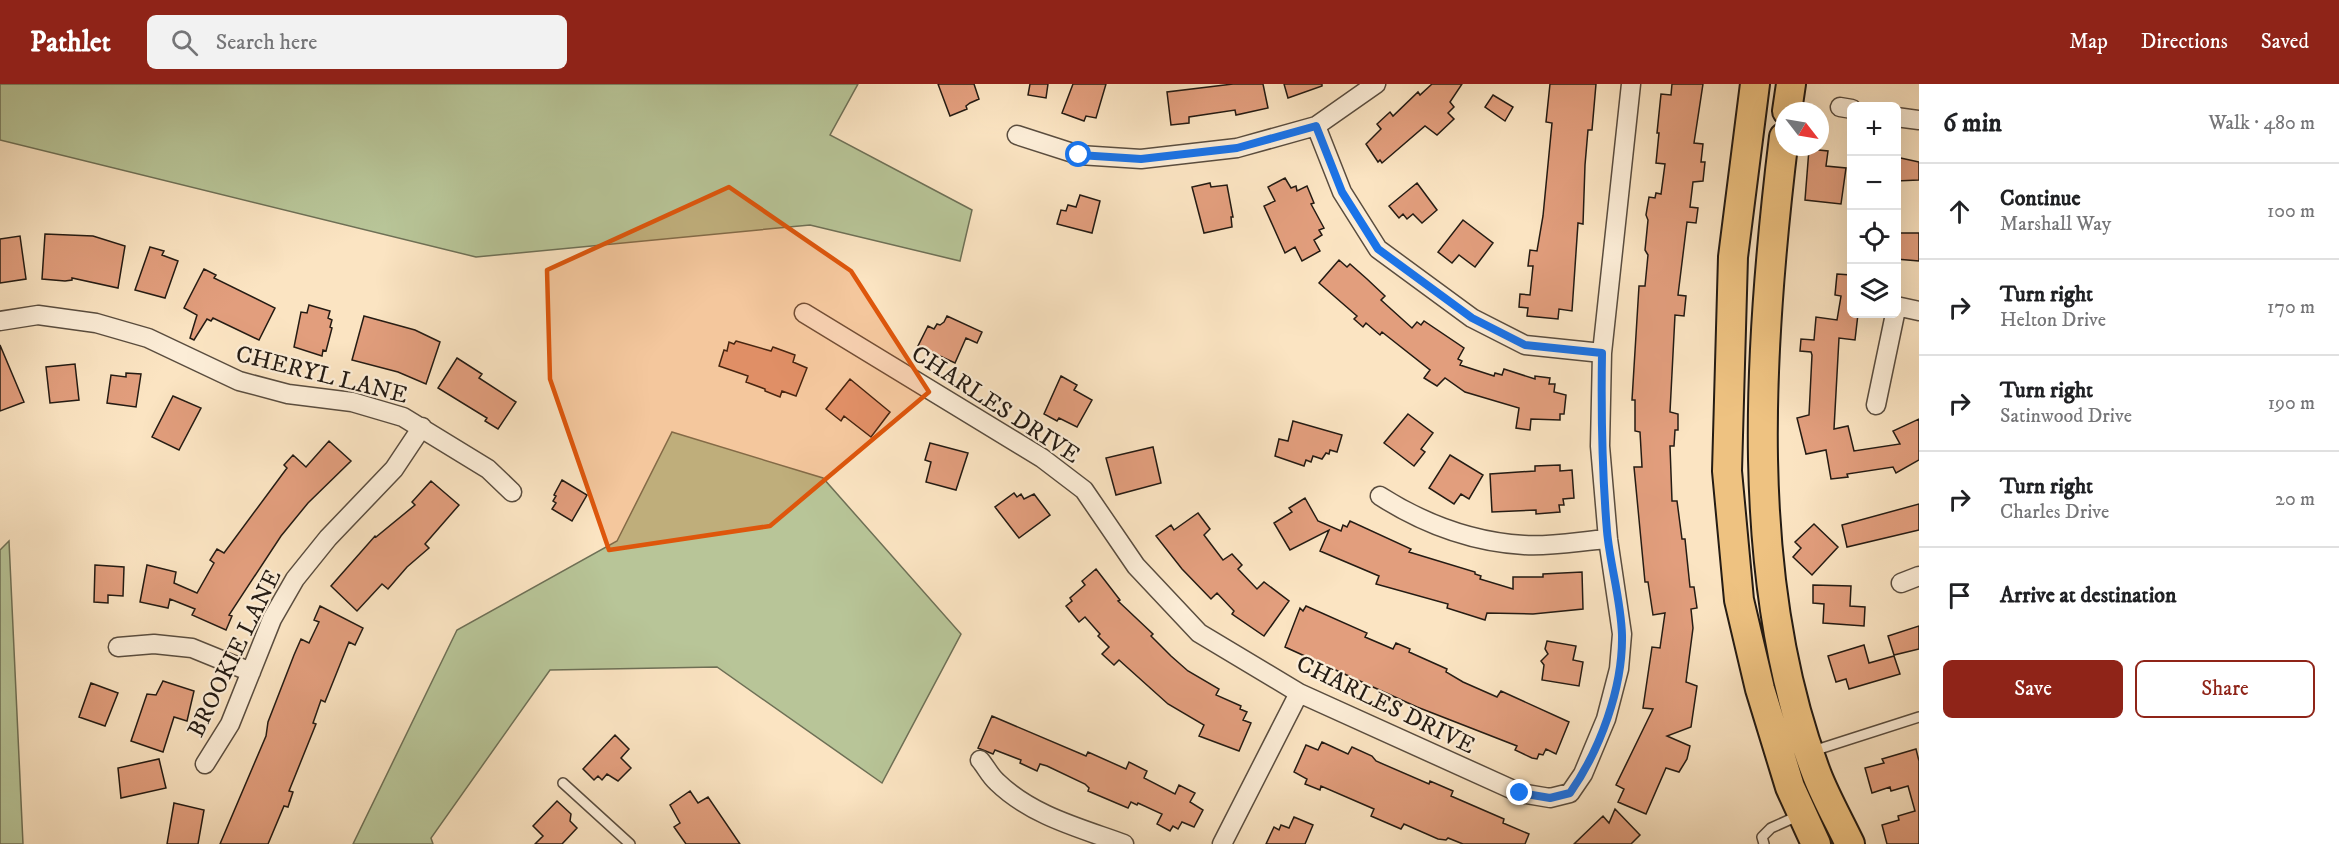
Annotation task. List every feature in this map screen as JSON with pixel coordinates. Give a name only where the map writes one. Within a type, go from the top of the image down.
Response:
[{"type":"main road","points":[[1755,84],[1733,256],[1727,471],[1740,600],[1760,689],[1790,787],[1816,844]]},
{"type":"main road","points":[[1788,102],[1791,84]]},
{"type":"main road","points":[[1782,156],[1769,259],[1763,470],[1771,595],[1794,702],[1809,752],[1817,776],[1850,844]]},
{"type":"street","points":[[1017,135],[1079,155],[1141,159],[1237,148],[1316,126],[1376,84]]},
{"type":"street","points":[[1380,496],[1407,514],[1471,539],[1525,546],[1608,539],[1600,446],[1602,353],[1631,84]]},
{"type":"street","points":[[1901,118],[1919,120]]},
{"type":"street","points":[[1316,126],[1342,192],[1378,249],[1472,318],[1525,345],[1602,353]]},
{"type":"street","points":[[1901,307],[1919,311]]},
{"type":"street","name":"CHARLES DRIVE","points":[[804,313],[1042,458],[1084,490],[1136,566],[1199,633],[1299,693],[1520,793],[1550,798],[1570,793],[1583,774],[1606,719],[1619,669],[1622,634],[1608,539]]},
{"type":"street","name":"CHERYL LANE","points":[[0,321],[38,315],[96,323],[148,338],[239,381],[288,394],[352,402],[402,417],[488,469],[512,492]]},
{"type":"street","points":[[1876,405],[1894,318]]},
{"type":"street","name":"BROOKIE LANE","points":[[205,764],[230,724],[272,620],[295,579],[328,537],[394,469],[422,427]]},
{"type":"street","points":[[1901,583],[1919,576]]},
{"type":"street","points":[[118,646],[154,644],[192,648],[251,672]]},
{"type":"street","points":[[1222,844],[1299,693]]},
{"type":"street","points":[[980,760],[996,781],[1025,803],[1055,820],[1124,844]]},
{"type":"lane","points":[[1809,752],[1919,717]]},
{"type":"lane","points":[[562,783],[630,844]]},
{"type":"lane","points":[[1764,844],[1762,837],[1771,828],[1802,814]]},
{"type":"highlighted area","points":[[729,187],[851,271],[929,392],[770,526],[609,550],[550,379],[547,270]]},
{"type":"green space","points":[[0,84],[858,84],[830,135],[972,210],[960,261],[810,225],[476,257],[0,140]]},
{"type":"green space","points":[[672,432],[823,478],[961,634],[882,783],[717,667],[550,670],[431,838],[433,844],[353,844],[457,630],[617,541]]},
{"type":"green space","points":[[9,541],[23,844],[0,844],[0,550]]},
{"type":"building","points":[[938,84],[974,84],[979,99],[966,106],[967,109],[950,116]]},
{"type":"building","points":[[1030,84],[1048,84],[1046,98],[1028,95]]},
{"type":"building","points":[[1073,84],[1106,84],[1096,118],[1086,116],[1084,121],[1062,113]]},
{"type":"building","points":[[1233,84],[1263,84],[1268,108],[1236,115],[1235,110],[1189,117],[1189,123],[1171,125],[1167,92]]},
{"type":"building","points":[[1284,84],[1322,84],[1322,86],[1288,98]]},
{"type":"building","points":[[1432,84],[1462,84],[1450,102],[1454,107],[1448,113],[1454,119],[1437,135],[1425,126],[1382,163],[1380,160],[1378,162],[1366,144],[1381,129],[1377,124],[1390,112],[1393,116],[1418,92],[1420,95]]},
{"type":"building","points":[[1550,84],[1596,84],[1592,130],[1588,130],[1583,224],[1578,223],[1572,311],[1559,309],[1558,319],[1527,316],[1528,308],[1519,307],[1520,294],[1530,295],[1533,266],[1528,266],[1530,250],[1537,251],[1543,216],[1552,123],[1546,122]]},
{"type":"building","points":[[1672,84],[1703,84],[1694,143],[1703,144],[1701,162],[1705,162],[1703,181],[1693,182],[1690,207],[1698,208],[1696,223],[1687,222],[1678,295],[1686,296],[1684,316],[1675,315],[1670,412],[1678,414],[1678,430],[1675,430],[1674,446],[1670,446],[1672,501],[1677,501],[1682,539],[1685,539],[1690,587],[1694,587],[1697,608],[1691,609],[1693,628],[1686,682],[1697,686],[1691,727],[1667,736],[1690,746],[1687,759],[1679,772],[1666,768],[1646,814],[1618,802],[1624,789],[1616,785],[1653,709],[1643,708],[1652,647],[1660,648],[1665,613],[1653,615],[1648,582],[1645,582],[1634,467],[1642,467],[1640,432],[1635,431],[1635,400],[1632,400],[1639,286],[1645,286],[1648,255],[1645,250],[1648,220],[1646,215],[1649,197],[1655,198],[1656,193],[1661,194],[1665,164],[1656,163],[1661,94],[1671,95]]},
{"type":"building","points":[[1493,95],[1513,107],[1505,121],[1485,107]]},
{"type":"building","points":[[1808,156],[1827,156],[1826,166],[1846,168],[1841,204],[1805,200]]},
{"type":"building","points":[[1901,158],[1919,162],[1919,180],[1901,181]]},
{"type":"building","points":[[1285,178],[1291,188],[1296,186],[1297,191],[1307,186],[1314,203],[1311,204],[1324,228],[1319,230],[1322,235],[1314,240],[1320,251],[1302,261],[1295,247],[1285,253],[1264,206],[1275,201],[1268,187]]},
{"type":"building","points":[[1210,183],[1211,187],[1227,185],[1233,217],[1231,217],[1232,227],[1204,233],[1192,187]]},
{"type":"building","points":[[1417,183],[1437,210],[1422,223],[1413,214],[1407,219],[1403,214],[1399,218],[1389,206]]},
{"type":"building","points":[[1080,195],[1100,201],[1092,233],[1057,224],[1061,210],[1066,211],[1068,205],[1076,207]]},
{"type":"building","points":[[1463,220],[1493,243],[1475,267],[1459,255],[1452,263],[1438,252]]},
{"type":"building","points":[[1901,233],[1919,233],[1919,261],[1901,259]]},
{"type":"building","points":[[45,234],[93,236],[125,246],[118,288],[72,278],[72,280],[65,281],[42,279]]},
{"type":"building","points":[[20,236],[26,279],[0,283],[0,239]]},
{"type":"building","points":[[150,247],[164,251],[162,255],[178,261],[165,298],[135,290]]},
{"type":"building","points":[[1339,260],[1347,267],[1350,264],[1367,279],[1385,296],[1381,300],[1412,328],[1417,322],[1421,325],[1424,321],[1464,348],[1458,359],[1462,361],[1460,365],[1494,376],[1495,373],[1502,375],[1504,369],[1535,379],[1535,376],[1550,378],[1549,384],[1555,384],[1554,392],[1566,395],[1564,414],[1560,414],[1560,420],[1531,419],[1530,430],[1516,428],[1519,408],[1465,392],[1445,378],[1437,386],[1424,378],[1430,370],[1382,332],[1380,335],[1366,323],[1363,327],[1354,319],[1357,316],[1319,283]]},
{"type":"building","points":[[204,269],[216,275],[214,278],[275,308],[259,340],[213,318],[211,321],[207,319],[194,340],[190,338],[197,315],[184,308]]},
{"type":"building","points":[[1837,274],[1847,275],[1847,318],[1858,318],[1855,340],[1839,338],[1834,429],[1848,426],[1854,451],[1900,444],[1893,431],[1919,419],[1919,460],[1896,473],[1893,467],[1847,474],[1848,477],[1831,479],[1826,450],[1806,454],[1797,418],[1809,415],[1812,355],[1811,352],[1800,351],[1801,339],[1814,340],[1816,317],[1837,320],[1841,296],[1835,295]]},
{"type":"building","points":[[309,305],[330,311],[328,318],[332,320],[330,327],[332,328],[326,351],[323,350],[322,356],[294,347],[301,312],[307,313]]},
{"type":"building","points":[[364,316],[415,330],[440,342],[426,384],[398,372],[352,360]]},
{"type":"building","points":[[947,316],[982,332],[977,343],[966,338],[955,363],[918,346],[928,326],[934,329],[937,324],[944,322]]},
{"type":"building","points":[[736,341],[771,351],[773,347],[795,355],[793,362],[807,368],[796,396],[782,391],[780,397],[746,382],[748,376],[719,366],[729,342],[734,344]]},
{"type":"building","points":[[0,345],[24,402],[0,411]]},
{"type":"building","points":[[457,358],[482,374],[479,378],[516,402],[498,429],[485,421],[487,418],[438,388]]},
{"type":"building","points":[[75,364],[79,400],[50,403],[46,367]]},
{"type":"building","points":[[126,373],[141,374],[136,407],[107,403],[111,375],[126,377]]},
{"type":"building","points":[[1061,376],[1077,385],[1074,390],[1092,400],[1077,427],[1044,414]]},
{"type":"building","points":[[850,379],[890,412],[871,437],[844,416],[841,421],[826,409]]},
{"type":"building","points":[[173,396],[201,408],[179,450],[152,437]]},
{"type":"building","points":[[1408,414],[1433,433],[1421,449],[1425,452],[1414,466],[1384,443]]},
{"type":"building","points":[[1293,421],[1342,435],[1337,452],[1330,450],[1329,454],[1326,453],[1322,459],[1313,456],[1311,462],[1306,460],[1304,466],[1275,456],[1279,439],[1288,441]]},
{"type":"building","points":[[329,441],[351,461],[308,503],[281,536],[229,615],[232,616],[226,630],[192,615],[195,609],[170,599],[168,608],[140,602],[147,565],[176,572],[174,583],[197,593],[214,563],[210,560],[217,549],[224,553],[287,468],[284,465],[293,455],[306,467]]},
{"type":"building","points":[[930,443],[968,453],[956,490],[926,482],[931,462],[925,460]]},
{"type":"building","points":[[1153,447],[1161,483],[1116,495],[1106,458]]},
{"type":"building","points":[[1450,455],[1483,475],[1469,499],[1461,494],[1454,504],[1429,488]]},
{"type":"building","points":[[1560,465],[1560,471],[1572,470],[1574,498],[1563,499],[1564,505],[1559,505],[1560,512],[1536,514],[1536,510],[1492,512],[1490,474],[1535,471],[1535,466]]},
{"type":"building","points":[[562,480],[587,495],[572,521],[552,509],[556,503],[553,501],[556,496],[554,495]]},
{"type":"building","points":[[431,481],[459,505],[425,544],[429,548],[407,567],[388,589],[382,584],[357,611],[331,586],[375,536],[415,505],[412,502]]},
{"type":"building","points":[[1014,493],[1017,497],[1021,494],[1024,499],[1034,494],[1050,515],[1019,538],[995,507]]},
{"type":"building","points":[[1305,498],[1318,521],[1341,531],[1343,525],[1347,527],[1350,521],[1411,549],[1409,552],[1475,572],[1481,576],[1480,579],[1513,589],[1513,577],[1543,577],[1543,574],[1582,572],[1583,609],[1533,614],[1487,613],[1485,620],[1447,608],[1448,604],[1376,584],[1379,576],[1320,551],[1329,530],[1290,550],[1274,523],[1292,512],[1289,508]]},
{"type":"building","points":[[1919,504],[1919,530],[1847,547],[1842,525]]},
{"type":"building","points":[[1198,513],[1210,529],[1204,535],[1223,560],[1232,554],[1242,565],[1238,569],[1257,589],[1264,582],[1289,601],[1264,636],[1232,614],[1234,611],[1217,593],[1211,599],[1182,569],[1156,536],[1171,525],[1174,530]]},
{"type":"building","points":[[1814,524],[1838,547],[1812,575],[1793,557],[1801,548],[1795,542]]},
{"type":"building","points":[[95,565],[124,567],[123,596],[108,595],[108,603],[94,602]]},
{"type":"building","points":[[1096,569],[1120,600],[1118,601],[1153,634],[1151,636],[1171,656],[1188,671],[1219,689],[1216,695],[1241,706],[1240,709],[1247,712],[1243,720],[1251,723],[1239,751],[1199,736],[1204,725],[1168,704],[1119,660],[1114,665],[1102,654],[1109,647],[1098,636],[1100,634],[1085,617],[1079,622],[1066,606],[1072,601],[1070,598],[1085,585],[1082,581]]},
{"type":"building","points":[[1813,585],[1851,586],[1850,606],[1865,607],[1864,626],[1823,623],[1824,604],[1813,603]]},
{"type":"building","points":[[320,606],[363,628],[355,645],[349,642],[325,702],[321,700],[313,723],[316,724],[289,791],[293,792],[288,807],[284,806],[268,844],[220,844],[266,736],[268,722],[301,639],[309,643],[319,622],[314,620]]},
{"type":"building","points":[[1306,606],[1367,633],[1365,637],[1393,649],[1396,643],[1410,649],[1409,652],[1447,669],[1446,672],[1463,682],[1497,697],[1501,691],[1569,722],[1556,754],[1546,749],[1543,755],[1539,754],[1537,759],[1532,758],[1515,750],[1517,746],[1417,707],[1285,647],[1300,608],[1303,611]]},
{"type":"building","points":[[1919,626],[1919,649],[1894,655],[1888,636]]},
{"type":"building","points":[[1547,641],[1576,646],[1573,660],[1583,662],[1579,686],[1542,680],[1544,665],[1541,661],[1548,654],[1545,649]]},
{"type":"building","points":[[1864,645],[1869,663],[1894,656],[1900,674],[1849,689],[1846,679],[1836,682],[1828,656]]},
{"type":"building","points":[[163,681],[194,691],[187,721],[174,717],[163,752],[131,741],[147,694],[156,695]]},
{"type":"building","points":[[91,683],[118,693],[105,726],[79,717]]},
{"type":"building","points":[[992,716],[1086,756],[1088,752],[1126,769],[1129,762],[1147,771],[1144,778],[1175,794],[1179,785],[1195,793],[1190,802],[1203,810],[1194,827],[1182,822],[1178,829],[1173,826],[1170,831],[1157,824],[1162,814],[1138,803],[1137,805],[1131,802],[1128,808],[1088,791],[1089,788],[1085,784],[1047,766],[1040,764],[1037,771],[1020,763],[1021,760],[995,750],[993,754],[978,748]]},
{"type":"building","points":[[615,735],[629,749],[621,758],[631,768],[618,781],[607,774],[602,780],[598,776],[594,780],[583,769]]},
{"type":"building","points":[[1322,742],[1348,754],[1352,747],[1372,756],[1376,761],[1429,784],[1430,781],[1453,791],[1451,796],[1504,819],[1503,823],[1529,834],[1525,844],[1463,844],[1448,838],[1438,839],[1404,824],[1401,829],[1371,816],[1374,809],[1321,786],[1320,790],[1305,784],[1307,779],[1294,772],[1306,745],[1318,750]]},
{"type":"building","points":[[1916,749],[1919,761],[1919,844],[1887,844],[1882,825],[1899,820],[1898,816],[1915,811],[1908,786],[1891,791],[1890,787],[1872,793],[1865,768],[1884,763],[1882,759]]},
{"type":"building","points":[[159,759],[166,788],[121,798],[118,768]]},
{"type":"building","points":[[690,791],[698,803],[708,797],[740,844],[686,844],[674,827],[680,823],[670,805]]},
{"type":"building","points":[[557,801],[571,814],[570,821],[577,828],[562,844],[535,844],[543,836],[533,826]]},
{"type":"building","points":[[174,803],[204,810],[198,844],[167,844]]},
{"type":"building","points":[[1615,809],[1640,835],[1631,844],[1574,844],[1603,816],[1609,823]]},
{"type":"building","points":[[1294,817],[1313,825],[1305,844],[1266,844],[1274,827],[1279,830],[1281,825],[1289,828]]},
{"type":"route","points":[[1079,155],[1141,159],[1237,148],[1316,126],[1342,192],[1378,249],[1472,318],[1525,345],[1602,353],[1600,446],[1608,539],[1622,634],[1619,669],[1606,719],[1595,747],[1583,774],[1570,793],[1550,798],[1520,793]]}]
